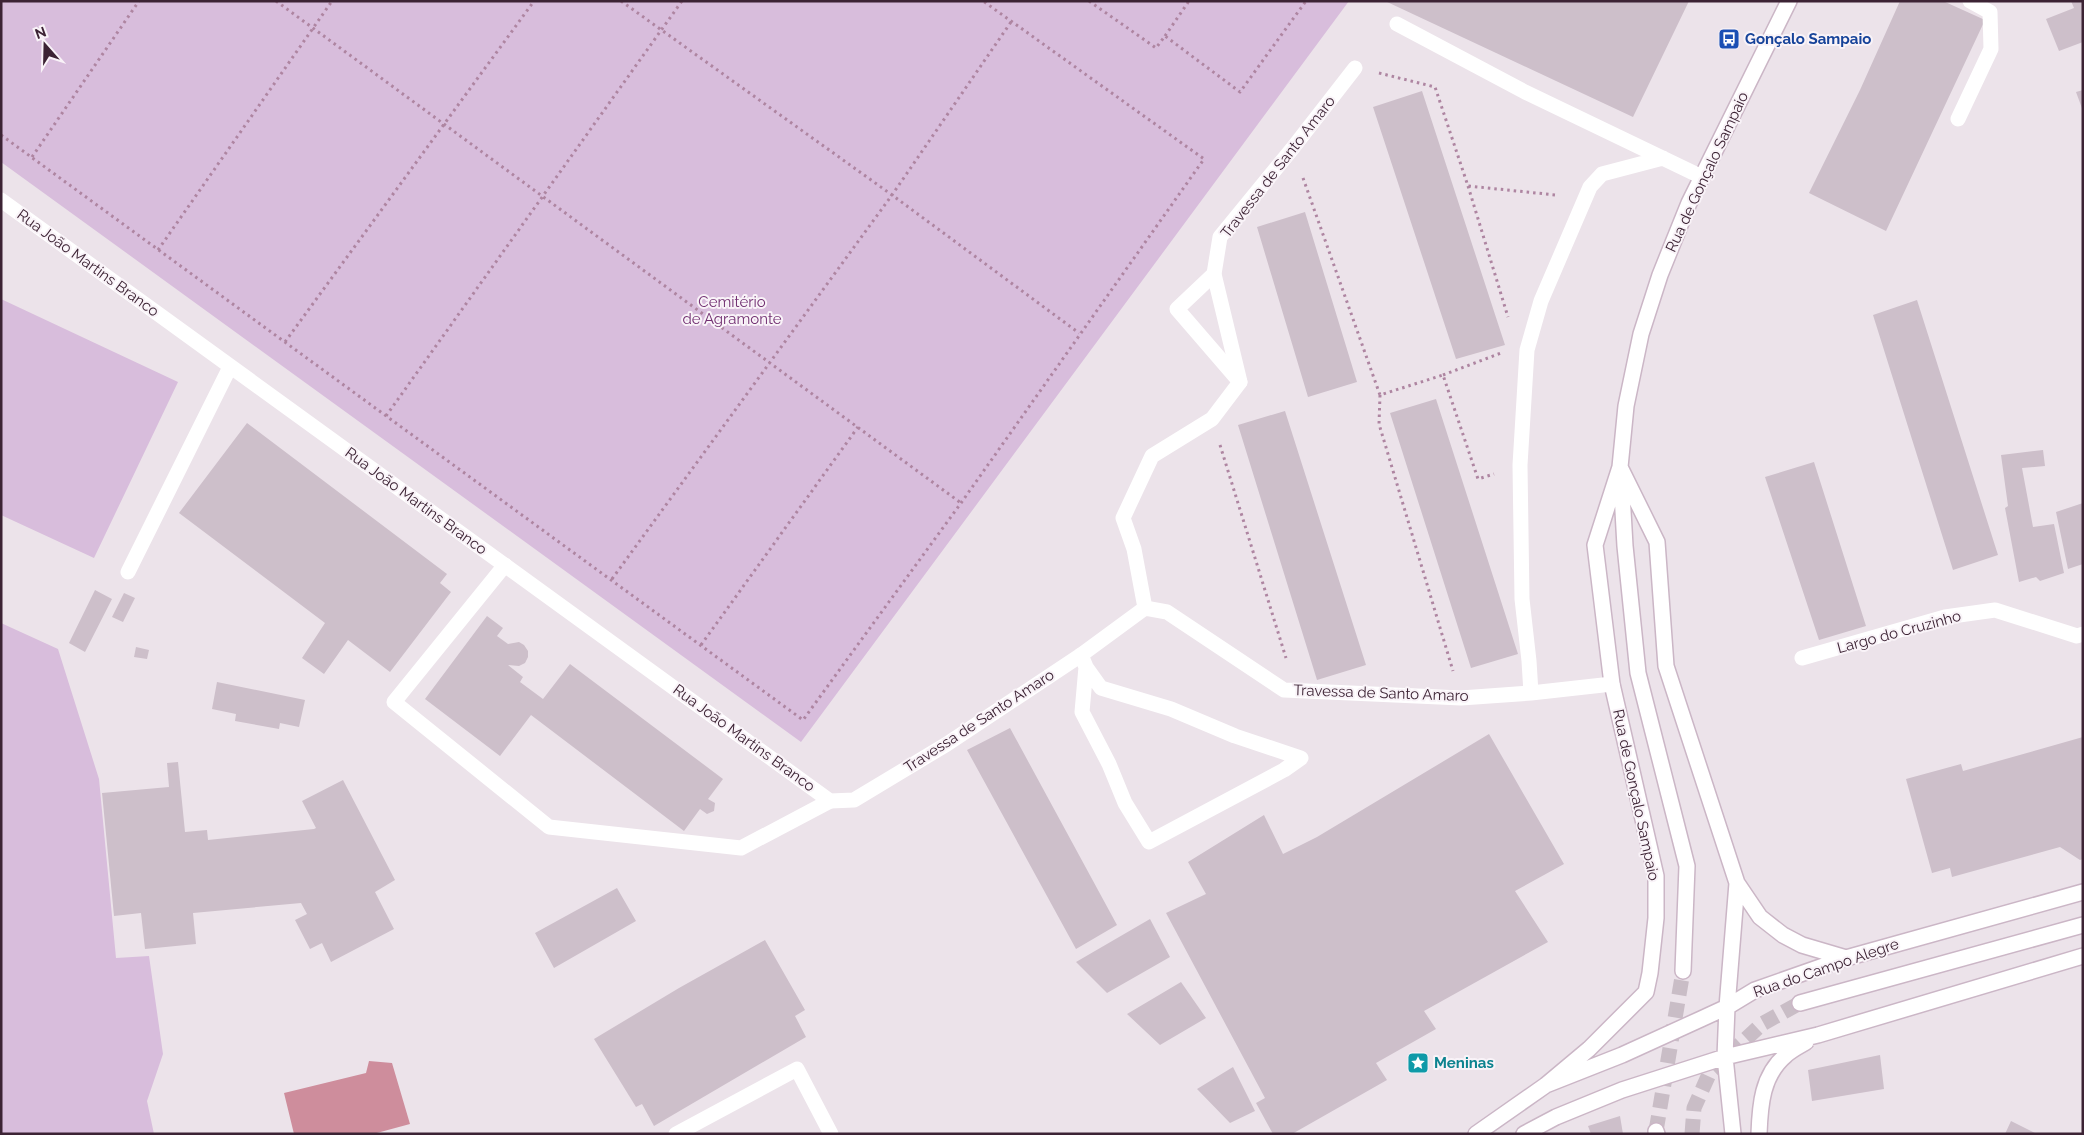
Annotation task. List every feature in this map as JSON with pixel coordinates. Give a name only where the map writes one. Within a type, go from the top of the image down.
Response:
[{"type":"main road","name":"Rua de Gonçalo Sampaio","points":[[1546,1085],[1589,1049],[1646,992],[1656,918],[1656,876],[1612,684],[1594,545],[1620,467],[1626,406],[1641,334],[1660,275],[1689,203],[1789,1]]},
{"type":"main road","points":[[1958,119],[1992,49],[1990,12],[1970,1]]},
{"type":"main road","points":[[1397,24],[1525,92],[1702,177]]},
{"type":"main road","name":"Travessa de Santo Amaro","points":[[1240,382],[1214,274],[1220,237],[1355,68]]},
{"type":"main road","points":[[1531,693],[1522,598],[1520,465],[1527,350],[1541,301],[1590,187],[1602,174],[1663,158]]},
{"type":"main road","name":"Rua João Martins Branco","points":[[1,200],[830,801]]},
{"type":"main road","points":[[1144,608],[1134,549],[1123,518],[1152,456],[1212,419],[1240,382],[1177,309],[1214,274]]},
{"type":"main road","points":[[128,572],[230,366]]},
{"type":"main road","points":[[1620,467],[1657,542],[1666,666],[1737,882],[1760,917],[1783,936],[1802,945],[1846,958]]},
{"type":"main road","points":[[1620,467],[1625,546],[1638,673],[1687,866],[1683,971]]},
{"type":"main road","points":[[505,565],[394,702],[549,827],[741,848],[830,801]]},
{"type":"main road","name":"Travessa de Santo Amaro","points":[[830,801],[854,800],[1083,661],[1144,608],[1167,612],[1284,690],[1298,689],[1461,698],[1612,684]]},
{"type":"main road","name":"Largo do Cruzinho","points":[[1802,658],[1945,617],[1995,610],[2077,636],[2083,634]]},
{"type":"main road","points":[[1083,661],[1101,688],[1171,710],[1234,736],[1301,758],[1284,770],[1149,842],[1125,803],[1109,764],[1082,712],[1083,661]]},
{"type":"main road","points":[[1734,1134],[1725,1057],[1737,882]]},
{"type":"main road","name":"Rua do Campo Alegre","points":[[1476,1134],[1546,1085],[1622,1055],[1727,1007],[1755,990],[1846,958],[2083,892]]},
{"type":"main road","points":[[1800,1003],[2083,925]]},
{"type":"main road","points":[[1524,1134],[1556,1117],[1622,1090],[1725,1057],[1818,1035],[2083,956]]},
{"type":"main road","points":[[1760,1134],[1760,1109],[1767,1080],[1785,1055],[1818,1035]]},
{"type":"main road","points":[[676,1134],[797,1068],[831,1134]]},
{"type":"path","points":[[32,157],[138,1]]},
{"type":"path","points":[[276,1],[960,503]]},
{"type":"path","points":[[158,250],[332,1]]},
{"type":"path","points":[[285,342],[534,1]]},
{"type":"path","points":[[621,1],[892,195],[1079,333]]},
{"type":"path","points":[[386,416],[682,1]]},
{"type":"path","points":[[1,134],[804,720],[1204,159],[983,1]]},
{"type":"path","points":[[1089,1],[1156,48],[1189,1]]},
{"type":"path","points":[[1165,36],[1240,92],[1306,1]]},
{"type":"path","points":[[612,579],[892,195],[1011,22]]},
{"type":"path","points":[[1355,68],[1436,87],[1509,320]]},
{"type":"path","points":[[1292,149],[1380,395],[1379,424],[1461,698]]},
{"type":"path","points":[[1468,186],[1584,198]]},
{"type":"path","points":[[1380,395],[1443,375],[1508,351]]},
{"type":"path","points":[[1443,375],[1478,479],[1520,465]]},
{"type":"path","points":[[1212,419],[1285,656],[1298,689]]},
{"type":"path","points":[[701,645],[858,427]]},
{"type":"green space","name":"Cemitério de Agramonte","points":[[1,1],[1349,1],[801,742],[1,162]]},
{"type":"green space","points":[[1,299],[178,382],[94,558],[1,515]]},
{"type":"green space","points":[[1,623],[58,649],[99,779],[116,958],[149,956],[163,1054],[147,1101],[154,1134],[1,1134]]},
{"type":"shaded area","points":[[369,1061],[392,1063],[410,1124],[373,1134],[294,1134],[284,1093],[366,1073]]},
{"type":"building","points":[[1385,1],[1689,1],[1633,117]]},
{"type":"building","points":[[1900,1],[1943,1],[1985,20],[1886,231],[1809,193],[1860,90]]},
{"type":"building","points":[[2071,1],[2083,1],[2083,42],[2059,51],[2046,19],[2074,8]]},
{"type":"building","points":[[2083,90],[2083,111],[2076,92]]},
{"type":"building","points":[[1422,91],[1505,345],[1456,359],[1373,107]]},
{"type":"building","points":[[1305,212],[1357,382],[1308,397],[1257,227]]},
{"type":"building","points":[[1917,300],[1998,555],[1953,570],[1873,315]]},
{"type":"building","points":[[1436,399],[1518,654],[1471,668],[1390,413]]},
{"type":"building","points":[[1285,411],[1366,665],[1317,680],[1238,425]]},
{"type":"building","points":[[247,423],[447,574],[440,583],[451,592],[390,672],[348,640],[324,674],[302,658],[325,623],[179,513]]},
{"type":"building","points":[[2043,450],[2045,466],[2022,468],[2033,527],[2054,524],[2064,573],[2040,581],[2036,577],[2019,582],[2005,508],[2008,506],[2001,455]]},
{"type":"building","points":[[1814,462],[1866,626],[1819,640],[1765,477]]},
{"type":"building","points":[[2083,503],[2083,564],[2068,569],[2056,512]]},
{"type":"building","points":[[95,590],[112,599],[85,652],[69,643]]},
{"type":"building","points":[[124,593],[135,598],[123,622],[112,617]]},
{"type":"building","points":[[487,616],[503,628],[497,636],[508,644],[519,642],[524,645],[528,651],[525,663],[519,666],[508,665],[523,677],[520,682],[543,699],[570,664],[723,779],[708,799],[715,803],[714,811],[707,814],[700,809],[684,831],[531,715],[500,756],[425,699]]},
{"type":"building","points":[[136,647],[149,650],[147,659],[134,657]]},
{"type":"building","points":[[217,682],[305,700],[299,727],[280,723],[279,729],[235,721],[236,714],[212,709]]},
{"type":"building","points":[[1010,728],[1117,925],[1076,949],[967,750]]},
{"type":"building","points":[[1489,734],[1564,864],[1515,891],[1548,942],[1424,1011],[1436,1029],[1376,1063],[1387,1080],[1292,1134],[1273,1134],[1256,1103],[1265,1098],[1166,913],[1206,894],[1188,862],[1264,815],[1283,854],[1317,837]]},
{"type":"building","points":[[2083,737],[2083,859],[2080,860],[2060,847],[1952,877],[1950,868],[1932,873],[1906,779],[1961,764],[1963,771]]},
{"type":"building","points":[[178,762],[185,832],[207,830],[208,840],[314,829],[316,828],[302,801],[343,780],[395,880],[375,892],[394,929],[331,962],[322,943],[310,949],[295,920],[307,914],[301,903],[193,913],[196,944],[145,949],[141,913],[114,916],[102,793],[169,787],[167,763]]},
{"type":"building","points":[[617,888],[636,921],[554,968],[535,933]]},
{"type":"building","points":[[1150,919],[1170,957],[1107,993],[1076,962]]},
{"type":"building","points":[[765,940],[805,1010],[795,1016],[806,1037],[654,1126],[642,1104],[636,1107],[594,1039],[679,988]]},
{"type":"building","points":[[1181,982],[1206,1018],[1160,1045],[1127,1014]]},
{"type":"building","points":[[1880,1055],[1884,1089],[1812,1101],[1808,1070]]},
{"type":"building","points":[[1233,1067],[1255,1111],[1230,1123],[1197,1089]]},
{"type":"building","points":[[1620,1116],[1623,1134],[1591,1134],[1588,1126]]},
{"type":"building","points":[[2011,1121],[2037,1134],[2005,1134]]},
{"type":"tunnel","points":[[1656,1131],[1683,971]]},
{"type":"tunnel","points":[[1692,1134],[1694,1108],[1710,1072],[1762,1024],[1800,1003]]},
{"type":"place","name":"Gonçalo Sampaio","points":[[1729,39]]},
{"type":"place","name":"Meninas","points":[[1418,1063]]}]
